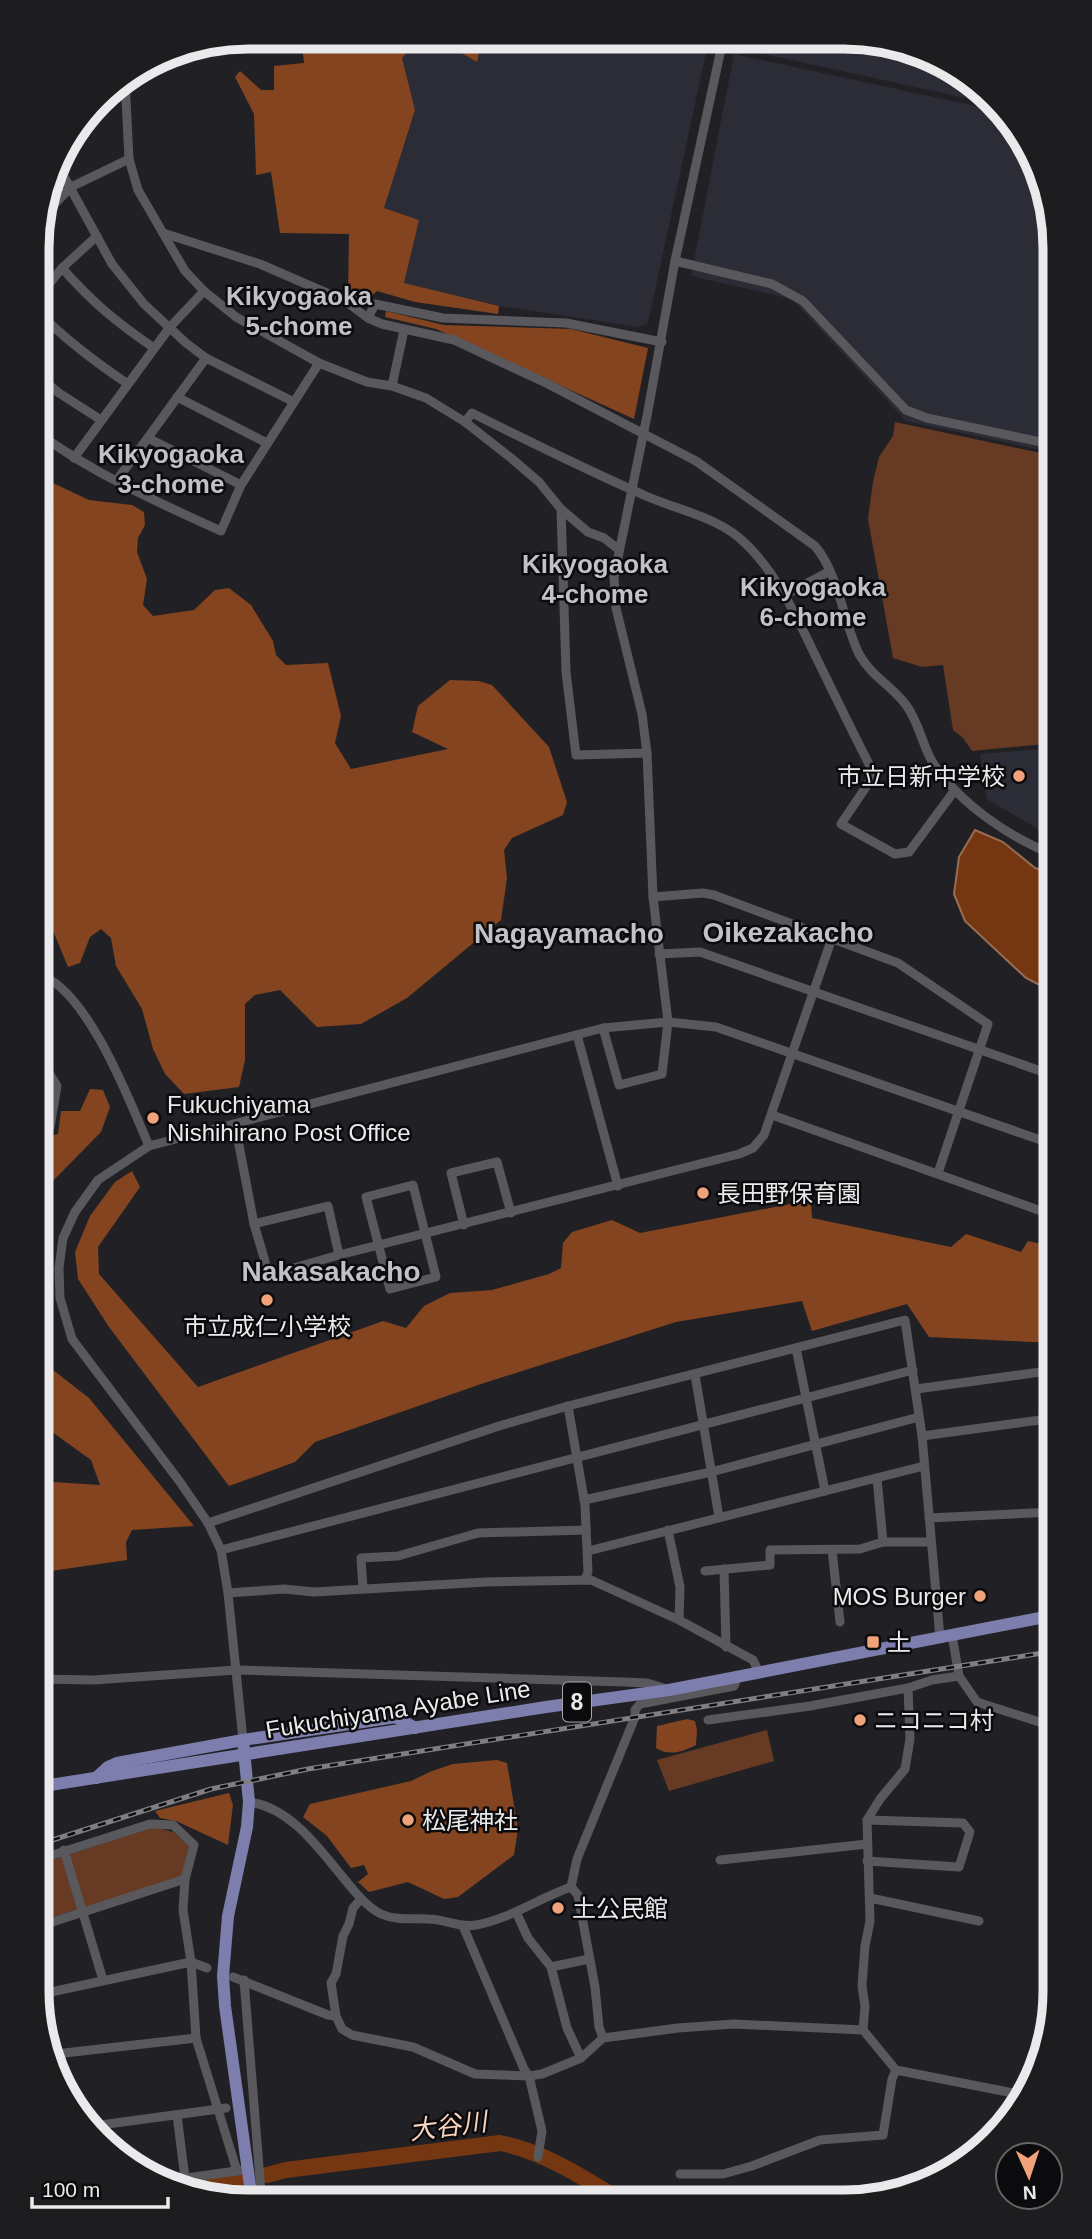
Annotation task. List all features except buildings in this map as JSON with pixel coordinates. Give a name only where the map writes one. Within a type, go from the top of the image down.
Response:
[{"type":"main road","name":"Fukuchiyama Ayabe Line","points":[[49,1785],[669,1690],[1043,1617]]},
{"type":"main road","points":[[96,1778],[117,1763],[396,1717],[415,1728]]},
{"type":"main road","points":[[243,1743],[248,1798],[247,1827],[228,1916],[223,1976],[243,2170],[249,2190]]},
{"type":"street","points":[[603,1028],[619,1085],[662,1074],[668,1022],[653,897],[647,753],[642,714],[616,608],[614,577],[662,342],[675,261],[721,49]]},
{"type":"street","points":[[126,92],[129,159],[138,190],[185,271],[204,291],[236,317],[319,363],[367,382],[392,386],[426,398],[465,422],[539,482],[561,509],[588,532],[604,538],[618,549]]},
{"type":"street","points":[[54,204],[71,187],[129,159]]},
{"type":"street","points":[[63,174],[97,236],[125,280],[144,303],[206,358],[294,402]]},
{"type":"street","points":[[163,233],[260,264],[345,301],[368,318],[404,330],[454,340],[546,383],[696,461],[815,546],[830,571],[860,654],[873,674],[906,704],[932,762],[954,790],[988,819],[1043,850]]},
{"type":"street","points":[[49,284],[62,268],[97,236]]},
{"type":"street","points":[[675,261],[772,284],[803,302],[906,410],[926,418],[1043,442]]},
{"type":"street","points":[[62,268],[89,300],[154,348]]},
{"type":"street","points":[[74,458],[170,327],[204,291]]},
{"type":"street","points":[[368,318],[375,304],[443,318],[566,323],[662,342]]},
{"type":"street","points":[[49,323],[89,358],[128,384]]},
{"type":"street","points":[[392,386],[404,330]]},
{"type":"street","points":[[117,480],[206,358]]},
{"type":"street","points":[[49,441],[74,458],[221,531],[241,485],[319,363]]},
{"type":"street","points":[[49,385],[101,420]]},
{"type":"street","points":[[177,397],[267,443]]},
{"type":"street","points":[[465,422],[472,413],[598,475],[655,500],[705,517],[727,528],[745,542],[785,595],[871,768],[872,778],[841,824],[895,854],[909,852],[954,790]]},
{"type":"street","points":[[148,438],[241,485]]},
{"type":"street","points":[[561,509],[566,672],[576,755],[647,753]]},
{"type":"street","points":[[785,595],[830,571]]},
{"type":"street","points":[[653,897],[703,893],[714,895],[898,963],[988,1024],[939,1173]]},
{"type":"street","points":[[235,1124],[254,1224],[269,1275],[739,1154],[752,1148],[764,1135],[832,938]]},
{"type":"street","points":[[659,954],[700,952],[1043,1072]]},
{"type":"street","points":[[49,978],[78,1006],[118,1072],[149,1146]]},
{"type":"street","points":[[243,1743],[221,1550],[208,1522],[72,1339],[60,1298],[63,1238],[75,1212],[98,1180],[149,1146],[603,1028],[668,1022],[716,1027],[1043,1141]]},
{"type":"street","points":[[577,1035],[618,1186]]},
{"type":"street","points":[[49,1073],[57,1086],[49,1127]]},
{"type":"street","points":[[772,1115],[1043,1212]]},
{"type":"street","points":[[464,1225],[451,1173],[497,1162],[511,1213]]},
{"type":"street","points":[[413,1185],[426,1235],[436,1277],[390,1289],[366,1198],[413,1185]]},
{"type":"street","points":[[254,1224],[328,1206],[339,1255]]},
{"type":"street","points":[[208,1522],[499,1426],[568,1406],[905,1320],[922,1436],[930,1542],[946,1636],[959,1676],[977,1702],[1043,1723]]},
{"type":"street","points":[[796,1348],[825,1490]]},
{"type":"street","points":[[221,1550],[913,1370]]},
{"type":"street","points":[[916,1389],[1043,1372]]},
{"type":"street","points":[[695,1375],[719,1517]]},
{"type":"street","points":[[568,1406],[584,1500],[588,1551],[588,1572],[585,1579]]},
{"type":"street","points":[[584,1500],[712,1472],[919,1417]]},
{"type":"street","points":[[922,1436],[1043,1420]]},
{"type":"street","points":[[588,1551],[924,1466]]},
{"type":"street","points":[[877,1478],[884,1542]]},
{"type":"street","points":[[929,1518],[1043,1513]]},
{"type":"street","points":[[363,1589],[361,1558],[398,1556],[478,1533],[586,1530]]},
{"type":"street","points":[[668,1530],[680,1587],[679,1620]]},
{"type":"street","points":[[705,1571],[770,1565],[770,1550],[860,1549],[884,1542],[930,1542]]},
{"type":"street","points":[[832,1550],[840,1622]]},
{"type":"street","points":[[724,1569],[726,1647]]},
{"type":"street","points":[[228,1593],[284,1589],[314,1592],[486,1581],[585,1579],[679,1620],[753,1660],[759,1672]]},
{"type":"street","points":[[49,1679],[94,1680],[236,1670],[647,1683],[669,1690]]},
{"type":"street","points":[[570,1887],[577,1860],[635,1717],[635,1710],[640,1704],[734,1686],[738,1676]]},
{"type":"street","points":[[708,1720],[810,1706],[959,1676]]},
{"type":"street","points":[[908,1688],[911,1739],[905,1769],[880,1799],[867,1820],[870,1921],[864,1946],[863,2029],[896,2070],[1014,2094]]},
{"type":"street","points":[[248,1798],[275,1809],[306,1834],[361,1899],[379,1913],[393,1918],[430,1919],[463,1926],[477,1925],[516,1912],[552,1893],[570,1887]]},
{"type":"street","points":[[867,1820],[963,1823],[970,1832],[959,1867],[867,1861]]},
{"type":"street","points":[[49,1856],[150,1824],[173,1825],[194,1845],[185,1879],[183,1910],[191,1962],[196,2038],[243,2170],[185,2178],[177,2115]]},
{"type":"street","points":[[720,1860],[867,1844]]},
{"type":"street","points":[[64,1850],[103,1980]]},
{"type":"street","points":[[49,1923],[185,1879]]},
{"type":"street","points":[[570,1887],[578,1895],[603,2038]]},
{"type":"street","points":[[870,1898],[979,1921]]},
{"type":"street","points":[[361,1899],[353,1908],[343,1936],[336,1974],[331,1983],[336,2016],[342,2029],[352,2035],[413,2047],[475,2074],[542,2074],[581,2058],[603,2038],[678,2028],[734,2024],[863,2029]]},
{"type":"street","points":[[516,1912],[528,1938],[551,1967],[567,2028],[581,2058]]},
{"type":"street","points":[[463,1926],[529,2076],[542,2131],[538,2157]]},
{"type":"street","points":[[551,1967],[589,1959]]},
{"type":"street","points":[[49,1993],[191,1962],[207,1968]]},
{"type":"street","points":[[233,1977],[336,2016]]},
{"type":"street","points":[[244,1980],[249,2104],[261,2190]]},
{"type":"street","points":[[60,2054],[196,2038]]},
{"type":"street","points":[[680,2174],[723,2174],[820,2140],[883,2135],[892,2079],[896,2070]]},
{"type":"street","points":[[101,2125],[222,2108]]},
{"type":"shaded area","points":[[302,49],[410,49],[402,58],[415,110],[384,208],[419,220],[404,283],[499,306],[498,314],[415,302],[377,291],[363,304],[348,299],[349,234],[280,233],[271,172],[256,175],[254,114],[235,77],[240,71],[261,90],[274,90],[274,66],[304,63]]},
{"type":"shaded area","points":[[410,49],[455,49],[476,61],[479,49],[707,49],[648,323],[639,327],[499,306],[404,283],[418,220],[384,208],[415,110],[402,58]]},
{"type":"shaded area","points":[[455,49],[480,49],[477,62]]},
{"type":"shaded area","points":[[741,49],[844,49],[883,53],[932,70],[978,101]]},
{"type":"shaded area","points":[[734,54],[985,108],[1009,137],[1022,160],[1036,196],[1041,222],[1043,450],[906,421],[792,299],[691,276]]},
{"type":"shaded area","points":[[386,311],[444,325],[571,329],[648,348],[634,419],[436,329],[385,317]]},
{"type":"shaded area","points":[[895,422],[1043,453],[1043,744],[972,751],[953,730],[943,665],[922,667],[893,658],[868,519],[879,457],[893,436]]},
{"type":"shaded area","points":[[49,481],[89,500],[132,505],[144,512],[145,525],[138,538],[137,552],[147,579],[143,605],[153,616],[194,610],[215,590],[229,588],[251,605],[273,641],[276,655],[286,665],[328,663],[341,716],[335,743],[351,769],[448,749],[412,732],[418,706],[450,680],[479,681],[492,685],[549,747],[567,802],[563,815],[512,838],[504,850],[507,878],[501,920],[407,998],[361,1024],[317,1027],[280,990],[255,995],[245,1004],[245,1060],[239,1087],[184,1094],[165,1074],[153,1049],[142,1009],[116,966],[111,938],[101,929],[90,937],[80,963],[68,967],[49,921]]},
{"type":"shaded area","name":"市立日新中学校","points":[[1043,749],[1043,832],[987,799],[980,754]]},
{"type":"shaded area","points":[[975,830],[1003,842],[1035,868],[1043,870],[1043,987],[1026,978],[965,921],[954,894],[959,857]]},
{"type":"shaded area","points":[[90,1089],[103,1090],[110,1107],[101,1132],[49,1185],[49,1136],[58,1134],[61,1111],[80,1111]]},
{"type":"shaded area","points":[[132,1171],[140,1187],[98,1247],[99,1274],[198,1387],[383,1321],[406,1328],[424,1306],[450,1293],[492,1290],[549,1274],[561,1268],[563,1243],[572,1232],[612,1220],[640,1233],[811,1200],[812,1218],[951,1247],[966,1234],[1021,1252],[1028,1241],[1043,1244],[1043,1342],[929,1337],[907,1304],[812,1331],[802,1301],[676,1322],[484,1383],[315,1442],[295,1462],[229,1486],[109,1327],[78,1279],[75,1252],[90,1216],[115,1182]]},
{"type":"shaded area","points":[[49,1367],[89,1398],[194,1526],[132,1530],[126,1542],[127,1560],[49,1571],[49,1482],[100,1485],[91,1460],[49,1430]]},
{"type":"shaded area","points":[[687,1719],[695,1721],[696,1745],[671,1753],[656,1748],[657,1726]]},
{"type":"shaded area","points":[[767,1730],[774,1761],[669,1791],[657,1760]]},
{"type":"shaded area","name":"松尾神社","points":[[497,1760],[507,1763],[518,1829],[514,1855],[458,1897],[444,1899],[408,1882],[369,1892],[358,1882],[368,1874],[364,1865],[351,1868],[327,1836],[303,1817],[310,1804],[411,1781],[453,1764]]},
{"type":"shaded area","points":[[229,1793],[233,1805],[228,1845],[176,1821],[160,1818],[155,1811]]},
{"type":"shaded area","points":[[154,1827],[173,1832],[189,1846],[182,1877],[49,1918],[49,1861]]},
{"type":"waterway","name":"大谷川","points":[[267,2175],[286,2170],[500,2143],[548,2159],[603,2190]]},
{"type":"waterway","name":"大谷川","points":[[205,2185],[237,2180]]},
{"type":"railway","points":[[49,1841],[211,1789],[308,1769],[1043,1653]]},
{"type":"place","name":"市立日新中学校","points":[[1019,776]]},
{"type":"place","name":"Fukuchiyama Nishihirano Post Office","points":[[153,1118]]},
{"type":"place","name":"長田野保育園","points":[[703,1193]]},
{"type":"place","name":"市立成仁小学校","points":[[267,1300]]},
{"type":"place","name":"MOS Burger","points":[[980,1596]]},
{"type":"place","name":"土","points":[[873,1642]]},
{"type":"place","name":"ニコニコ村","points":[[860,1720]]},
{"type":"place","name":"松尾神社","points":[[408,1820]]},
{"type":"place","name":"土公民館","points":[[558,1908]]},
{"type":"district","name":"Kikyogaoka 5-chome","points":[[299,311]]},
{"type":"district","name":"Kikyogaoka 3-chome","points":[[171,469]]},
{"type":"district","name":"Kikyogaoka 4-chome","points":[[595,579]]},
{"type":"district","name":"Kikyogaoka 6-chome","points":[[813,602]]},
{"type":"district","name":"Oikezakacho","points":[[788,932]]},
{"type":"district","name":"Nagayamacho","points":[[569,933]]},
{"type":"district","name":"Nakasakacho","points":[[331,1271]]}]
